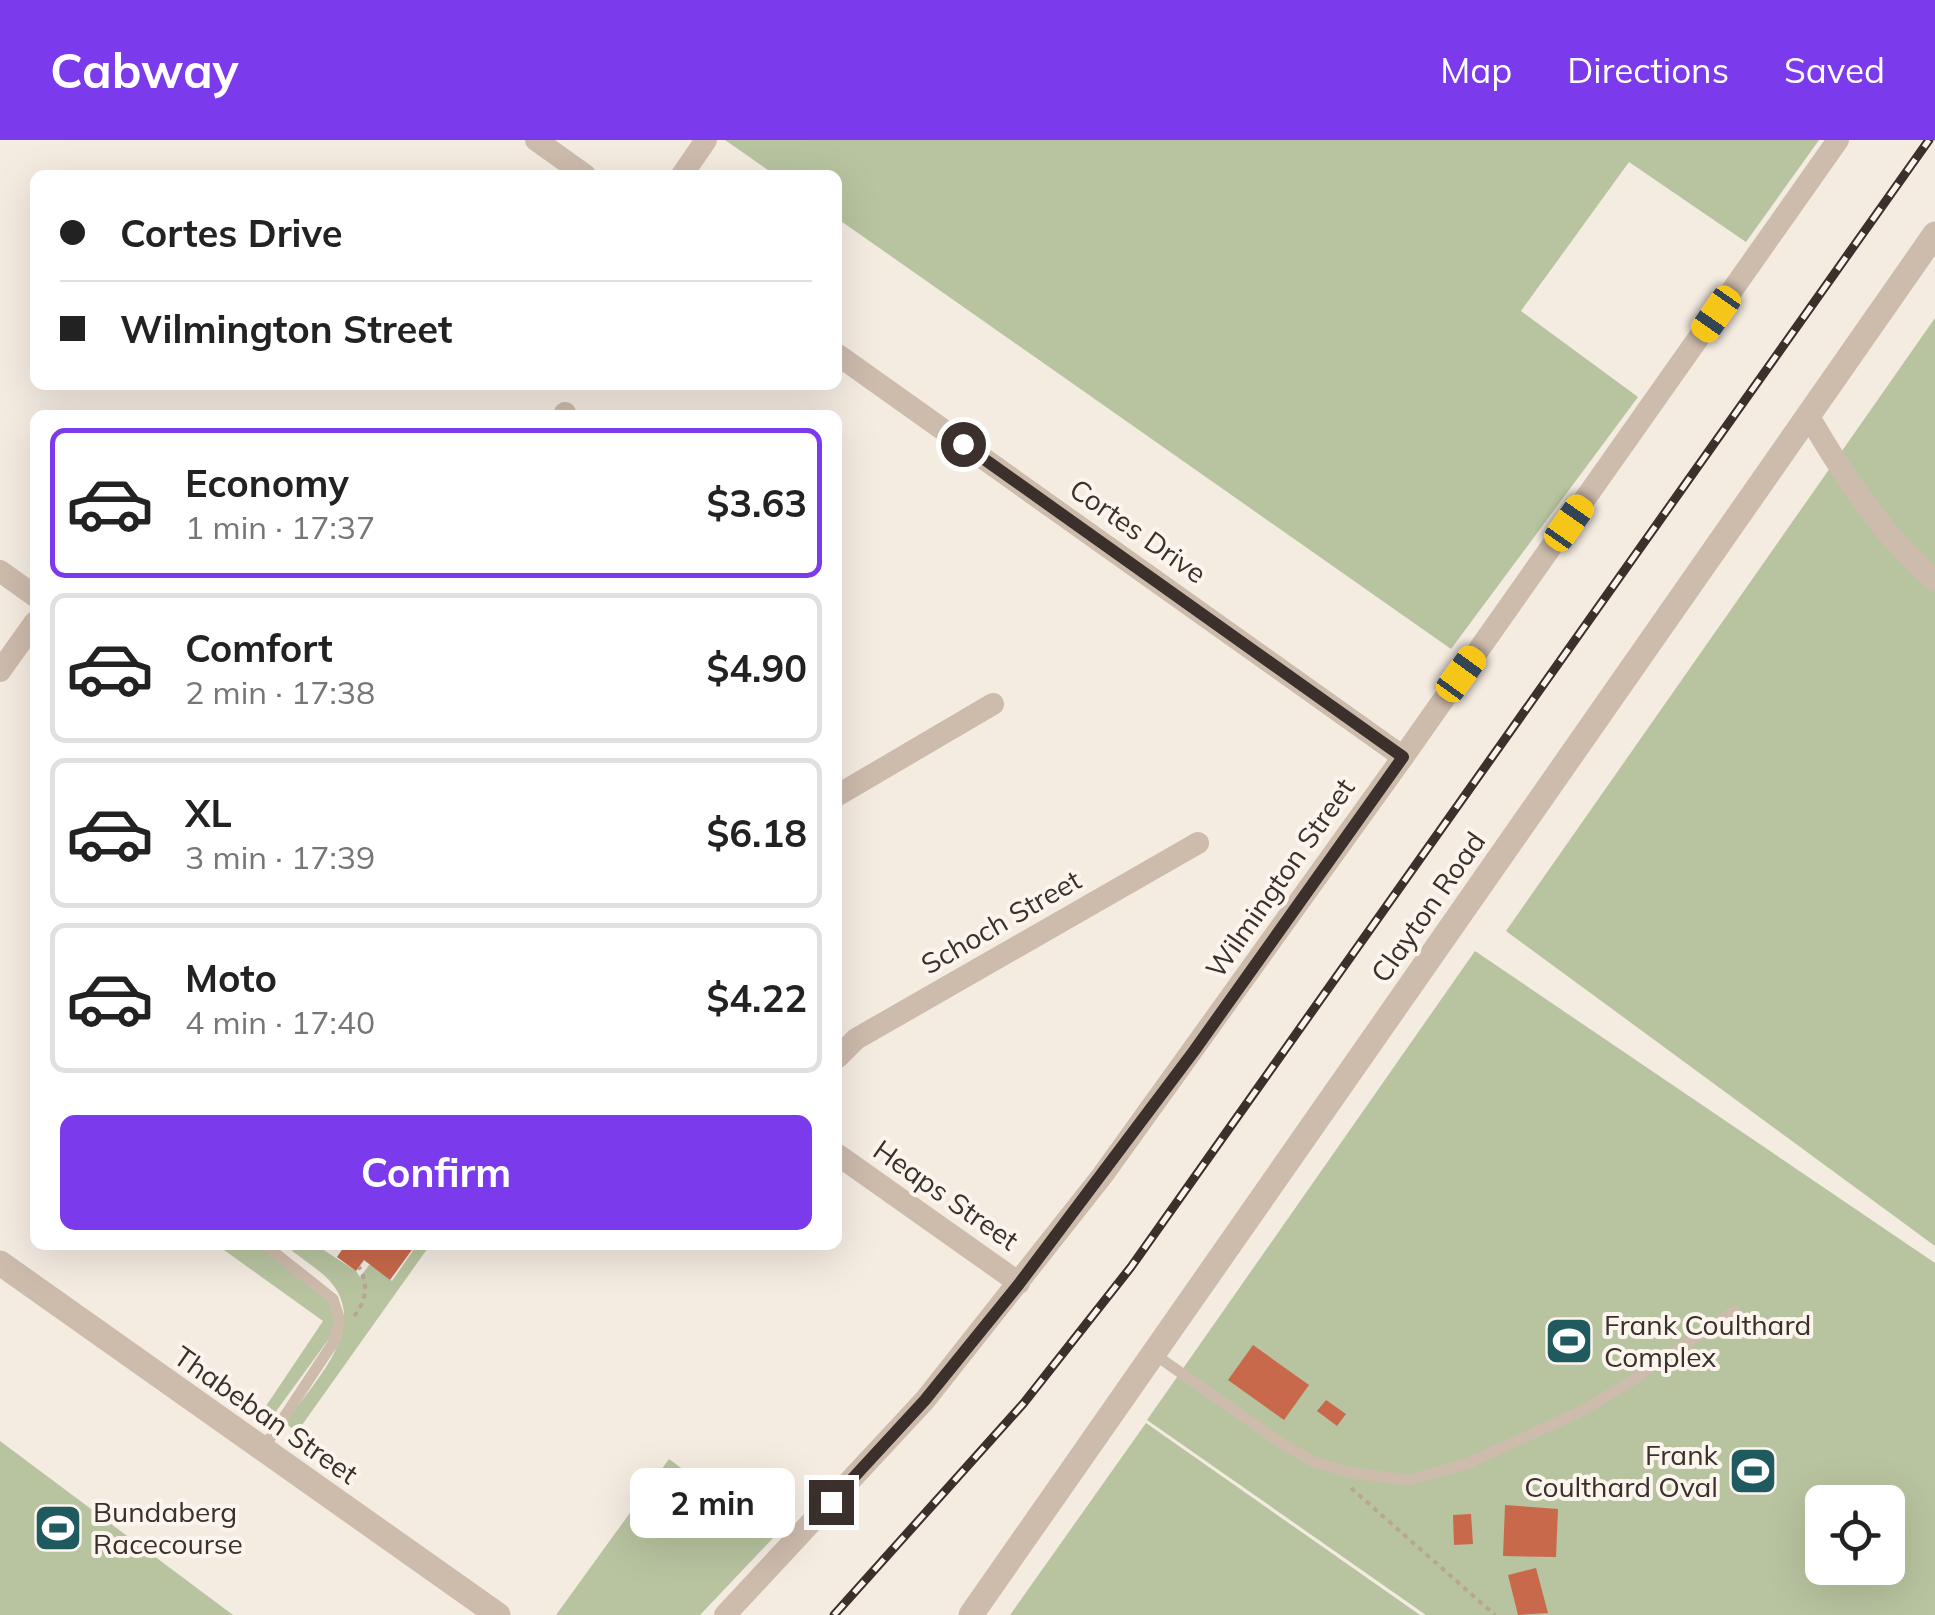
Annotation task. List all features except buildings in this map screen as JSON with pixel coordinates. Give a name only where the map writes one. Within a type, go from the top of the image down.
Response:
[{"type":"street","points":[[536,140],[578,170]]},
{"type":"street","points":[[685,170],[706,140]]},
{"type":"street","name":"Wilmington Street","points":[[724,1615],[925,1400],[1019,1284],[1194,1051],[1838,140]]},
{"type":"street","name":"Clayton Road","points":[[971,1615],[1935,234]]},
{"type":"street","name":"Cortes Drive","points":[[842,357],[1403,757]]},
{"type":"street","points":[[1808,415],[1886,530],[1935,581]]},
{"type":"street","points":[[0,571],[30,592]]},
{"type":"street","points":[[0,671],[30,629]]},
{"type":"street","points":[[842,792],[993,704]]},
{"type":"street","name":"Schoch Street","points":[[842,1054],[856,1039],[1198,843]]},
{"type":"street","name":"Heaps Street","points":[[842,1158],[1019,1284]]},
{"type":"street","name":"Thabeban Street","points":[[0,1263],[498,1615]]},
{"type":"lane","points":[[263,1449],[333,1343],[340,1320],[333,1299],[270,1250]]},
{"type":"lane","points":[[1154,1354],[1281,1443],[1328,1468],[1410,1480],[1469,1463],[1619,1389],[1735,1310]]},
{"type":"path","points":[[339,1328],[359,1310],[365,1295],[358,1267]]},
{"type":"path","points":[[1328,1468],[1495,1615]]},
{"type":"green space","points":[[725,140],[1819,140],[1746,242],[1629,162],[1521,311],[1638,397],[1451,649],[842,222],[842,170],[768,170]]},
{"type":"green space","points":[[1935,318],[1935,1246],[1506,931]]},
{"type":"green space","name":"Frank Coulthard Complex","points":[[1475,951],[1935,1263],[1935,1615],[1426,1615],[1147,1420]]},
{"type":"green space","points":[[224,1250],[264,1250],[327,1299],[333,1312],[331,1336],[269,1421],[260,1415],[323,1321]]},
{"type":"green space","points":[[324,1250],[360,1277],[370,1264],[392,1281],[414,1250],[426,1250],[297,1432],[285,1423],[333,1355],[344,1317],[341,1298],[329,1280],[292,1251]]},
{"type":"green space","points":[[1146,1423],[1420,1615],[1010,1615]]},
{"type":"green space","name":"Bundaberg Racecourse","points":[[0,1441],[233,1615],[0,1615]]},
{"type":"green space","points":[[669,1459],[774,1537],[700,1615],[556,1615]]},
{"type":"railway","points":[[834,1615],[1023,1404],[1131,1267],[1929,140]]},
{"type":"place","name":"Frank Coulthard Complex","points":[[1569,1341]]},
{"type":"place","name":"Frank Coulthard Oval","points":[[1753,1471]]},
{"type":"place","name":"Bundaberg Racecourse","points":[[58,1528]]},
{"type":"route","points":[[831,1502],[925,1400],[1102,1176],[1403,757],[963,444]]}]
